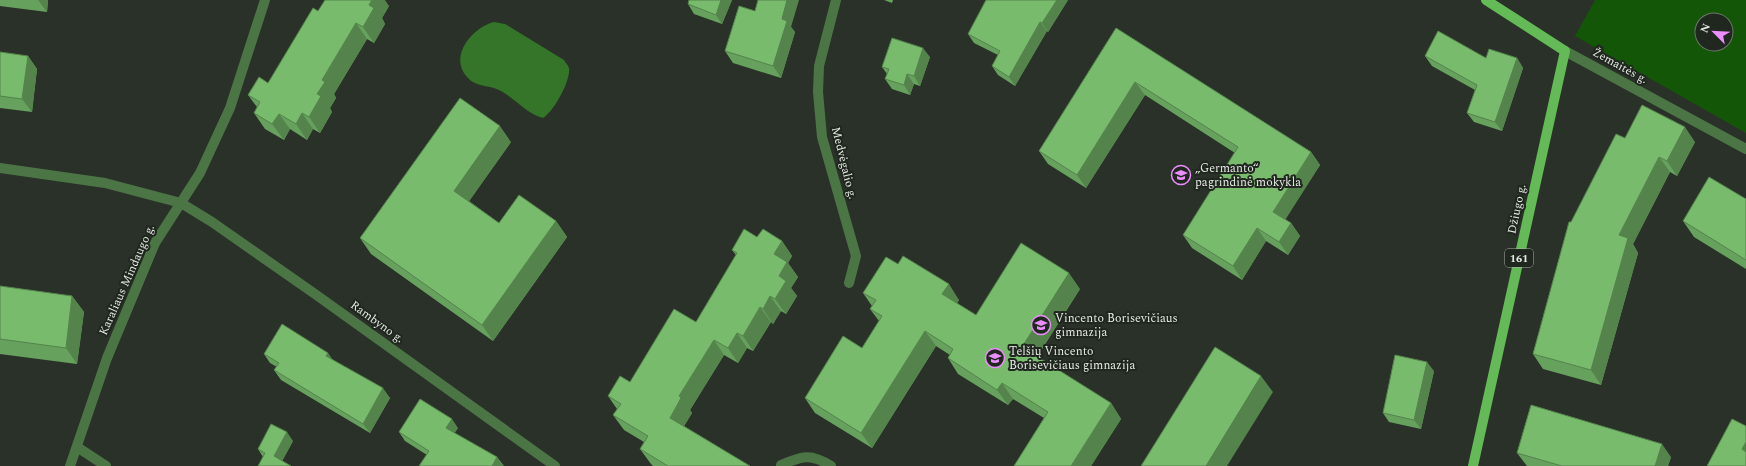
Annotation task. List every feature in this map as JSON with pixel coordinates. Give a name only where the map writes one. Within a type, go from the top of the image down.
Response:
[{"type":"main road","name":"Žemaitės g.","points":[[1486,0],[1565,51]]},
{"type":"main road","name":"Džiugo g.","points":[[1473,466],[1565,51]]},
{"type":"street","name":"Karaliaus Mindaugo g.","points":[[70,466],[107,358],[156,243],[200,173],[230,108],[265,0]]},
{"type":"street","name":"Medvėgalio g.","points":[[836,0],[819,66],[818,92],[822,137],[856,256],[849,283]]},
{"type":"street","name":"Žemaitės g.","points":[[1565,51],[1746,148]]},
{"type":"street","name":"Rambyno g.","points":[[0,168],[105,183],[181,203],[212,222],[315,294],[555,466]]},
{"type":"street","points":[[77,447],[106,466]]},
{"type":"street","points":[[781,465],[798,458],[812,456],[831,466]]},
{"type":"shaded area","points":[[1595,0],[1746,0],[1746,133],[1575,36]]},
{"type":"shaded area","points":[[494,22],[505,24],[564,60],[569,67],[569,74],[560,96],[552,109],[543,118],[531,113],[499,90],[471,81],[462,70],[460,61],[461,52],[465,44],[478,30]]},
{"type":"building","points":[[325,0],[372,0],[369,5],[374,8],[363,27],[356,23],[322,80],[325,82],[317,94],[321,96],[309,117],[302,113],[296,124],[279,114],[272,124],[254,113],[260,102],[248,95],[259,77],[268,83],[313,8],[318,11]]},
{"type":"building","points":[[689,0],[721,0],[716,15],[688,4]]},
{"type":"building","points":[[758,0],[787,0],[782,19],[787,21],[773,66],[725,51],[739,6],[755,11]]},
{"type":"building","points":[[986,0],[1057,0],[1042,23],[1040,22],[1009,77],[992,66],[1000,51],[968,34]]},
{"type":"building","points":[[1116,28],[1311,152],[1273,212],[1291,223],[1279,242],[1257,228],[1233,266],[1183,235],[1238,147],[1135,82],[1077,175],[1039,151]]},
{"type":"building","points":[[1438,31],[1486,58],[1489,49],[1517,58],[1495,122],[1467,113],[1477,85],[1425,56]]},
{"type":"building","points":[[892,38],[923,48],[914,76],[907,74],[904,85],[885,79],[889,69],[882,67]]},
{"type":"building","points":[[0,52],[28,56],[22,99],[0,96]]},
{"type":"building","points":[[460,98],[500,126],[454,191],[499,223],[519,195],[556,221],[482,325],[360,238]]},
{"type":"building","points":[[1642,105],[1685,127],[1667,161],[1659,157],[1619,235],[1628,238],[1591,370],[1533,354],[1569,222],[1571,222],[1616,134],[1625,138]]},
{"type":"building","points":[[1709,177],[1746,199],[1746,260],[1683,221]]},
{"type":"building","points":[[744,229],[757,237],[763,229],[782,241],[774,254],[787,262],[779,276],[786,281],[775,299],[770,296],[763,309],[760,307],[743,336],[737,333],[728,348],[714,340],[679,396],[681,398],[670,418],[750,466],[668,466],[640,449],[648,436],[613,415],[621,404],[608,396],[620,376],[630,382],[674,309],[696,322],[737,253],[732,250]]},
{"type":"building","points":[[1021,243],[1069,273],[1022,347],[1111,403],[1071,466],[1014,466],[1048,412],[1002,383],[997,390],[948,358],[953,349],[925,331],[861,433],[805,398],[843,336],[862,348],[882,316],[870,309],[876,300],[863,293],[886,257],[898,264],[903,256],[949,284],[942,294],[976,315]]},
{"type":"building","points":[[0,286],[72,296],[66,348],[0,339]]},
{"type":"building","points":[[282,324],[328,353],[326,356],[383,388],[363,424],[274,370],[279,363],[264,354]]},
{"type":"building","points":[[1215,347],[1261,376],[1206,466],[1141,466]]},
{"type":"building","points":[[1395,355],[1427,362],[1414,420],[1383,413]]},
{"type":"building","points":[[420,399],[452,419],[446,428],[497,457],[492,466],[419,466],[429,451],[399,432]]},
{"type":"building","points":[[1531,405],[1662,444],[1655,466],[1562,466],[1517,453]]},
{"type":"building","points":[[1732,419],[1746,426],[1746,442],[1742,449],[1746,452],[1746,466],[1707,466]]},
{"type":"building","points":[[271,424],[287,432],[274,456],[291,466],[258,466],[265,453],[258,449]]},
{"type":"place","name":"„Germanto“ pagrindinė mokykla","points":[[1181,175]]},
{"type":"place","name":"Vincento Borisevičiaus gimnazija","points":[[1041,325]]},
{"type":"place","name":"Telšių Vincento Borisevičiaus gimnazija","points":[[995,358]]}]
